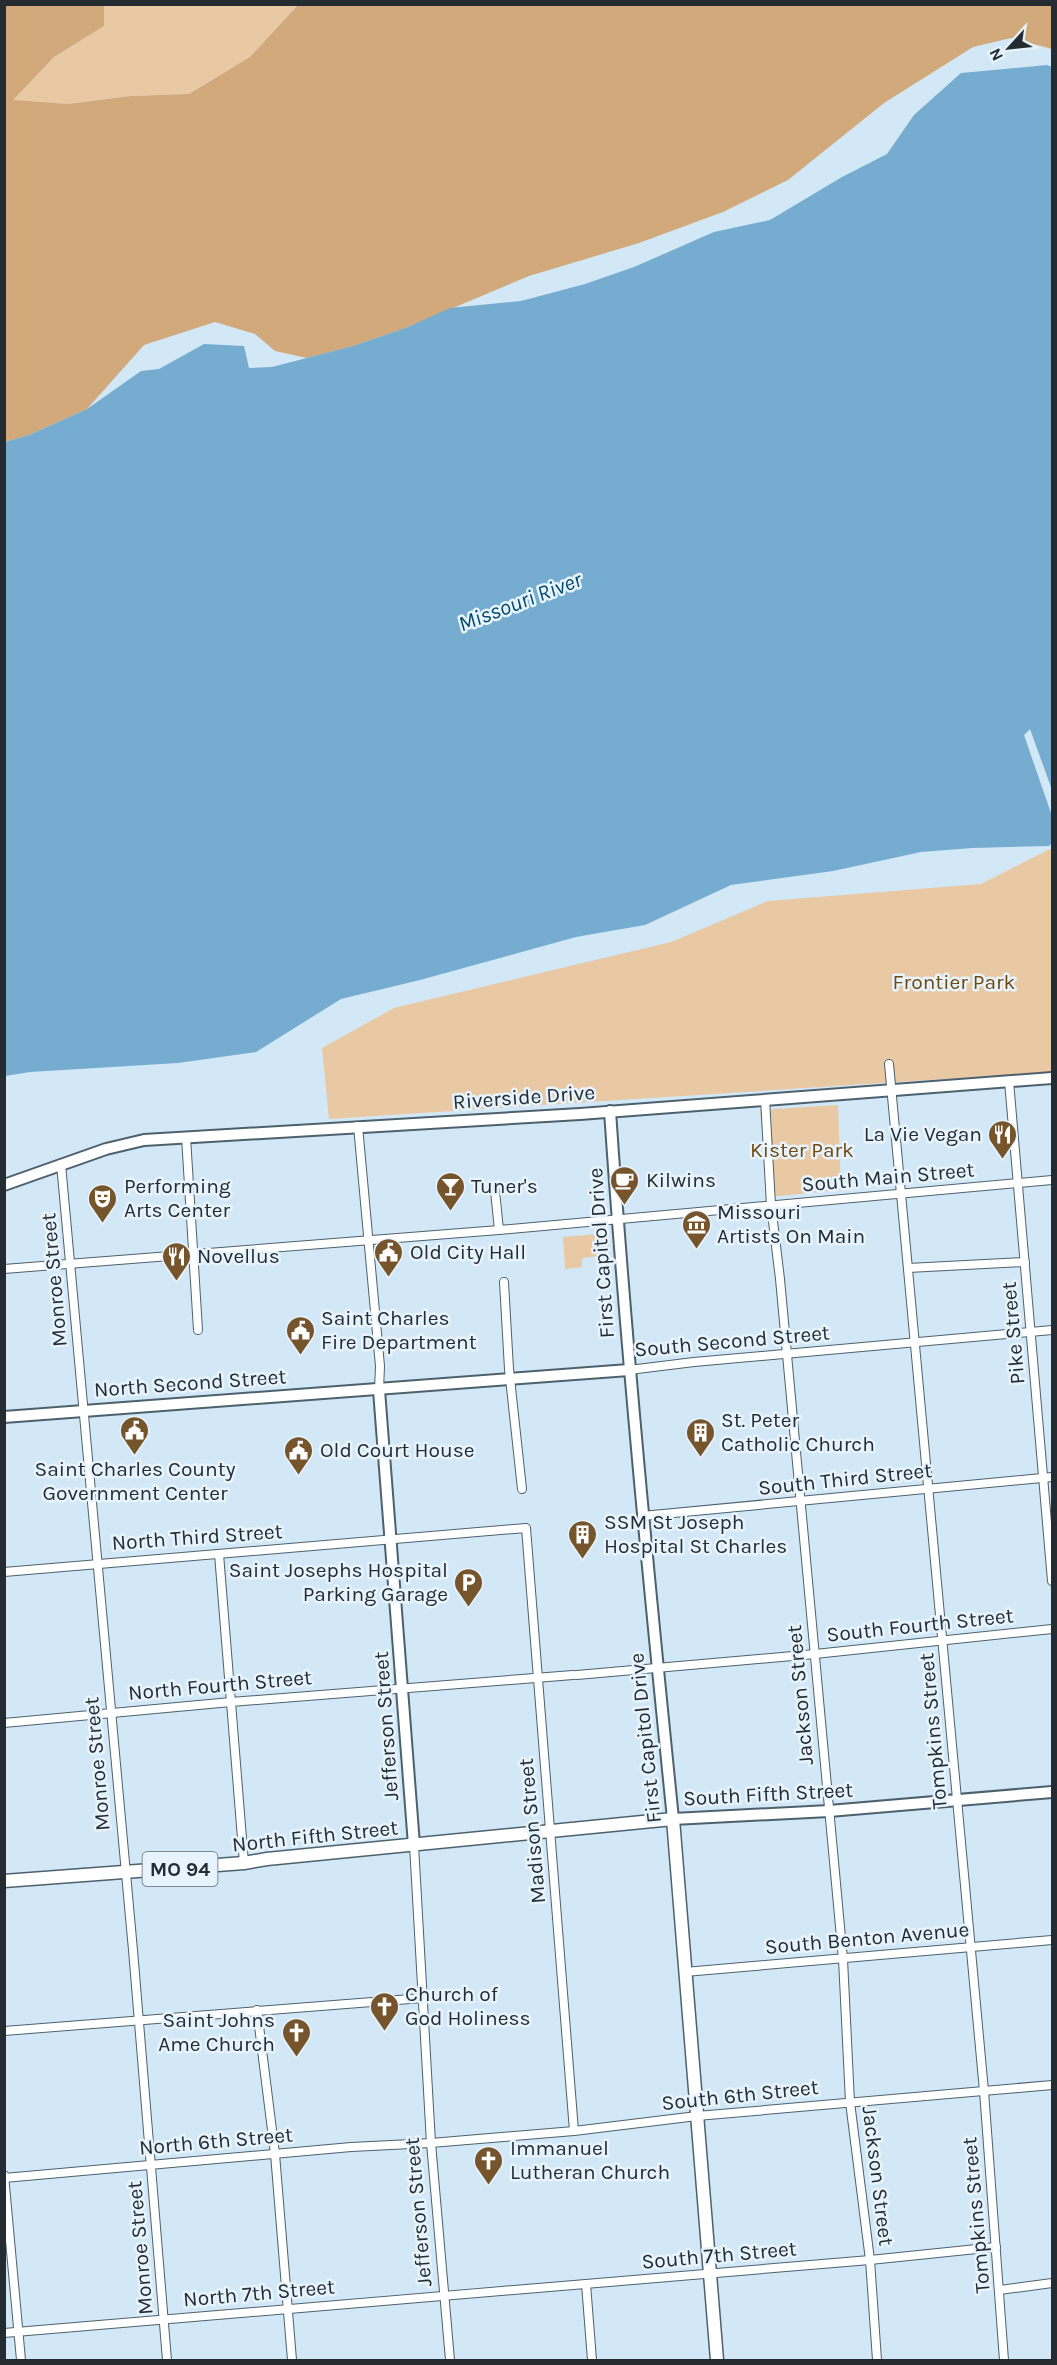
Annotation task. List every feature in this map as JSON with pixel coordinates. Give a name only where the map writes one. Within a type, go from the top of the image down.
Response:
[{"type":"main road","name":"South Fifth Street","points":[[414,1845],[672,1819]]},
{"type":"main road","name":"First Capitol Drive","points":[[672,1819],[717,2361]]},
{"type":"main road","name":"North Fifth Street","points":[[4,1881],[244,1863],[414,1845]]},
{"type":"street","name":"Tompkins Street","points":[[889,1064],[984,2091],[1004,2361]]},
{"type":"street","name":"Riverside Drive","points":[[4,1185],[123,1144],[186,1137],[610,1111],[1053,1078]]},
{"type":"street","name":"Pike Street","points":[[1009,1081],[1053,1581]]},
{"type":"street","name":"Jackson Street","points":[[765,1099],[771,1205],[780,1279],[843,1959],[850,2102],[870,2260],[877,2361]]},
{"type":"street","name":"First Capitol Drive","points":[[610,1111],[629,1371],[672,1819]]},
{"type":"street","name":"Jefferson Street","points":[[358,1126],[380,1366],[379,1390],[414,1845],[431,2143],[450,2361]]},
{"type":"street","points":[[186,1137],[198,1330]]},
{"type":"street","name":"Monroe Street","points":[[61,1164],[72,1263],[167,2361]]},
{"type":"street","name":"South Main Street","points":[[4,1269],[194,1252],[617,1220],[1053,1180]]},
{"type":"street","points":[[495,1191],[499,1230]]},
{"type":"street","points":[[908,1268],[1025,1262]]},
{"type":"street","points":[[504,1282],[510,1379],[522,1489]]},
{"type":"street","name":"South Second Street","points":[[379,1390],[629,1371],[694,1362],[1053,1330]]},
{"type":"street","name":"North Second Street","points":[[4,1417],[379,1390]]},
{"type":"street","name":"South Third Street","points":[[642,1516],[1053,1477]]},
{"type":"street","name":"Madison Street","points":[[391,1540],[526,1528],[574,2131]]},
{"type":"street","name":"North Third Street","points":[[4,1572],[391,1540]]},
{"type":"street","points":[[219,1554],[244,1863]]},
{"type":"street","name":"South Fourth Street","points":[[403,1688],[815,1654],[1053,1629]]},
{"type":"street","name":"North Fourth Street","points":[[4,1722],[403,1688]]},
{"type":"street","name":"South Fifth Street","points":[[672,1819],[828,1811],[1053,1792]]},
{"type":"street","name":"South Benton Avenue","points":[[686,1972],[1053,1940]]},
{"type":"street","points":[[4,2031],[423,1998]]},
{"type":"street","points":[[257,2010],[275,2154],[292,2361]]},
{"type":"street","name":"South 6th Street","points":[[431,2143],[574,2131],[697,2116],[1053,2085]]},
{"type":"street","name":"North 6th Street","points":[[5,2177],[431,2143]]},
{"type":"street","points":[[5,2177],[21,2361]]},
{"type":"street","name":"South 7th Street","points":[[444,2295],[870,2260],[996,2247]]},
{"type":"street","points":[[1000,2290],[1053,2283]]},
{"type":"street","points":[[586,2284],[592,2361]]},
{"type":"street","name":"North 7th Street","points":[[4,2332],[444,2295]]},
{"type":"green space","points":[[104,5],[298,5],[250,57],[189,94],[131,96],[68,104],[12,101],[54,57],[104,26]]},
{"type":"green space","name":"Frontier Park","points":[[1052,848],[1052,1072],[329,1119],[322,1048],[394,1008],[671,942],[768,901],[981,884]]},
{"type":"green space","name":"Kister Park","points":[[838,1105],[841,1190],[768,1197],[760,1110]]},
{"type":"green space","points":[[609,1233],[610,1255],[582,1258],[582,1267],[565,1269],[563,1237]]},
{"type":"shaded area","points":[[5,5],[104,5],[104,26],[54,57],[13,100],[68,104],[131,96],[189,94],[250,57],[298,5],[1052,5],[1052,49],[1011,38],[973,47],[884,103],[788,180],[723,212],[639,243],[529,276],[408,327],[353,346],[307,358],[275,351],[255,334],[215,322],[144,345],[87,409],[29,435],[5,442]]},
{"type":"water","name":"Missouri River","points":[[1047,65],[1052,67],[1052,790],[1030,729],[1024,735],[1052,816],[1052,843],[1049,846],[921,852],[833,871],[731,885],[645,925],[576,937],[341,999],[256,1052],[178,1063],[30,1072],[5,1076],[5,442],[29,435],[87,409],[141,371],[159,369],[204,344],[244,346],[249,368],[272,367],[353,346],[408,327],[450,308],[521,301],[585,284],[634,267],[714,232],[770,220],[842,177],[887,154],[914,115],[961,73]]},
{"type":"place","name":"La Vie Vegan","points":[[1003,1160]]},
{"type":"place","name":"Kilwins","points":[[625,1206]]},
{"type":"place","name":"Tuner's","points":[[450,1212]]},
{"type":"place","name":"Performing Arts Center","points":[[103,1224]]},
{"type":"place","name":"Missouri Artists On Main","points":[[696,1250]]},
{"type":"place","name":"Old City Hall","points":[[389,1278]]},
{"type":"place","name":"Novellus","points":[[176,1282]]},
{"type":"place","name":"Saint Charles Fire Department","points":[[300,1356]]},
{"type":"place","name":"Saint Charles County Government Center","points":[[135,1456]]},
{"type":"place","name":"St. Peter Catholic Church","points":[[700,1458]]},
{"type":"place","name":"Old Court House","points":[[299,1476]]},
{"type":"place","name":"SSM St Joseph Hospital St Charles","points":[[583,1560]]},
{"type":"place","name":"Saint Josephs Hospital Parking Garage","points":[[469,1608]]},
{"type":"place","name":"Church of God Holiness","points":[[384,2032]]},
{"type":"place","name":"Saint Johns Ame Church","points":[[296,2058]]},
{"type":"place","name":"Immanuel Lutheran Church","points":[[489,2186]]}]
